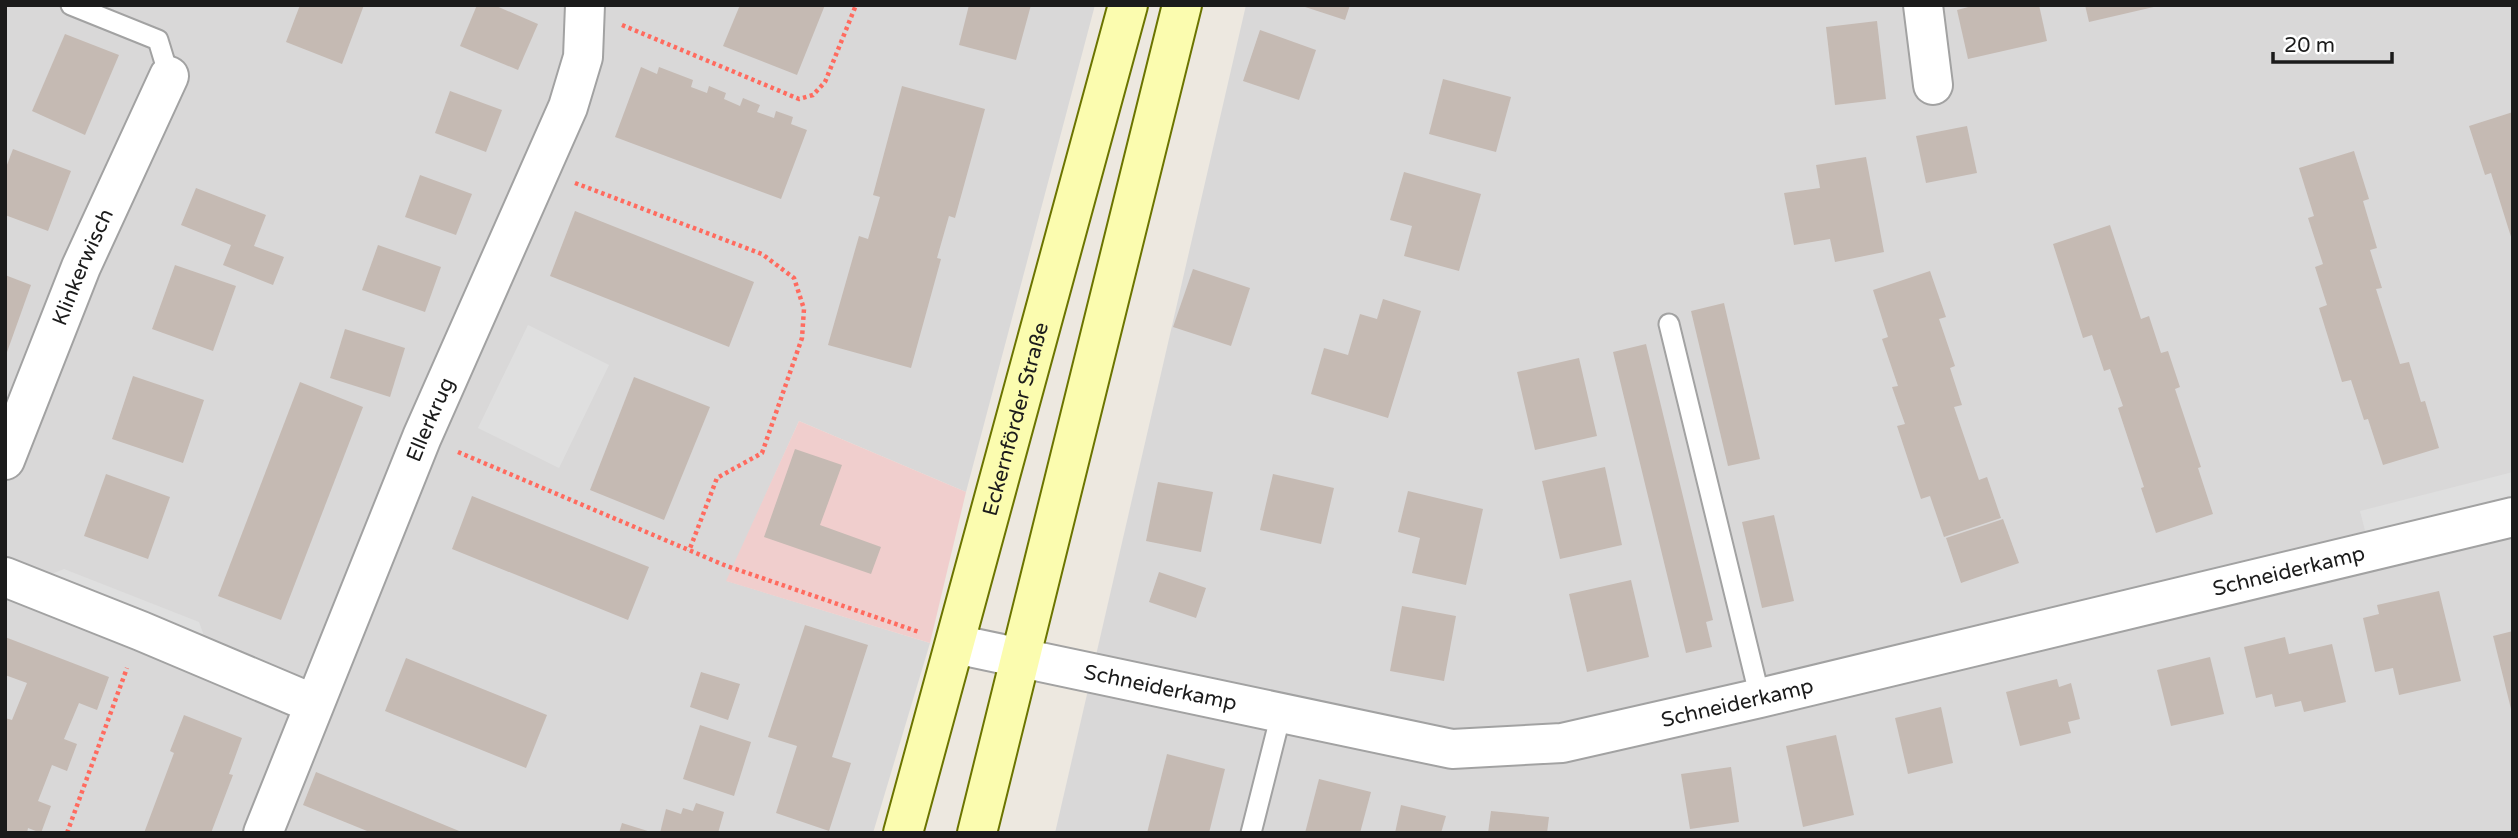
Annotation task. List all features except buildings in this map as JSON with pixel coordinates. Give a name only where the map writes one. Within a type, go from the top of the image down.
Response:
[{"type":"street","name":"Eckernförder Straße","points":[[903,833],[1128,5]]},
{"type":"street","points":[[977,833],[1182,5]]},
{"type":"street","points":[[1923,5],[1934,85]]},
{"type":"street","name":"Ellerkrug","points":[[263,833],[422,437],[569,107],[583,57],[585,7]]},
{"type":"street","name":"Klinkerwisch","points":[[5,460],[81,267],[169,75]]},
{"type":"street","name":"Schneiderkamp","points":[[954,644],[1452,749],[1562,743],[2513,517]]},
{"type":"street","points":[[5,577],[314,704]]},
{"type":"lane","points":[[71,5],[158,40],[169,75]]},
{"type":"lane","points":[[1669,324],[1760,698]]},
{"type":"lane","points":[[1251,833],[1281,713]]},
{"type":"path","points":[[585,7],[799,99],[813,95],[825,82],[856,5]]},
{"type":"path","points":[[542,170],[762,254],[794,278],[804,309],[802,338],[762,453],[718,478],[689,551]]},
{"type":"path","points":[[422,437],[736,570],[954,644]]},
{"type":"path","points":[[66,833],[141,631]]},
{"type":"shaded area","points":[[5,5],[1095,5],[966,492],[799,421],[727,581],[930,643],[873,833],[5,833]]},
{"type":"shaded area","points":[[1246,5],[2513,5],[2513,833],[1055,833]]},
{"type":"shaded area","points":[[528,325],[609,365],[559,468],[478,428]]},
{"type":"shaded area","points":[[799,421],[966,492],[930,643],[726,581]]},
{"type":"shaded area","points":[[2513,472],[2513,505],[2368,542],[2360,511]]},
{"type":"shaded area","points":[[64,569],[199,622],[204,636],[49,575]]}]
